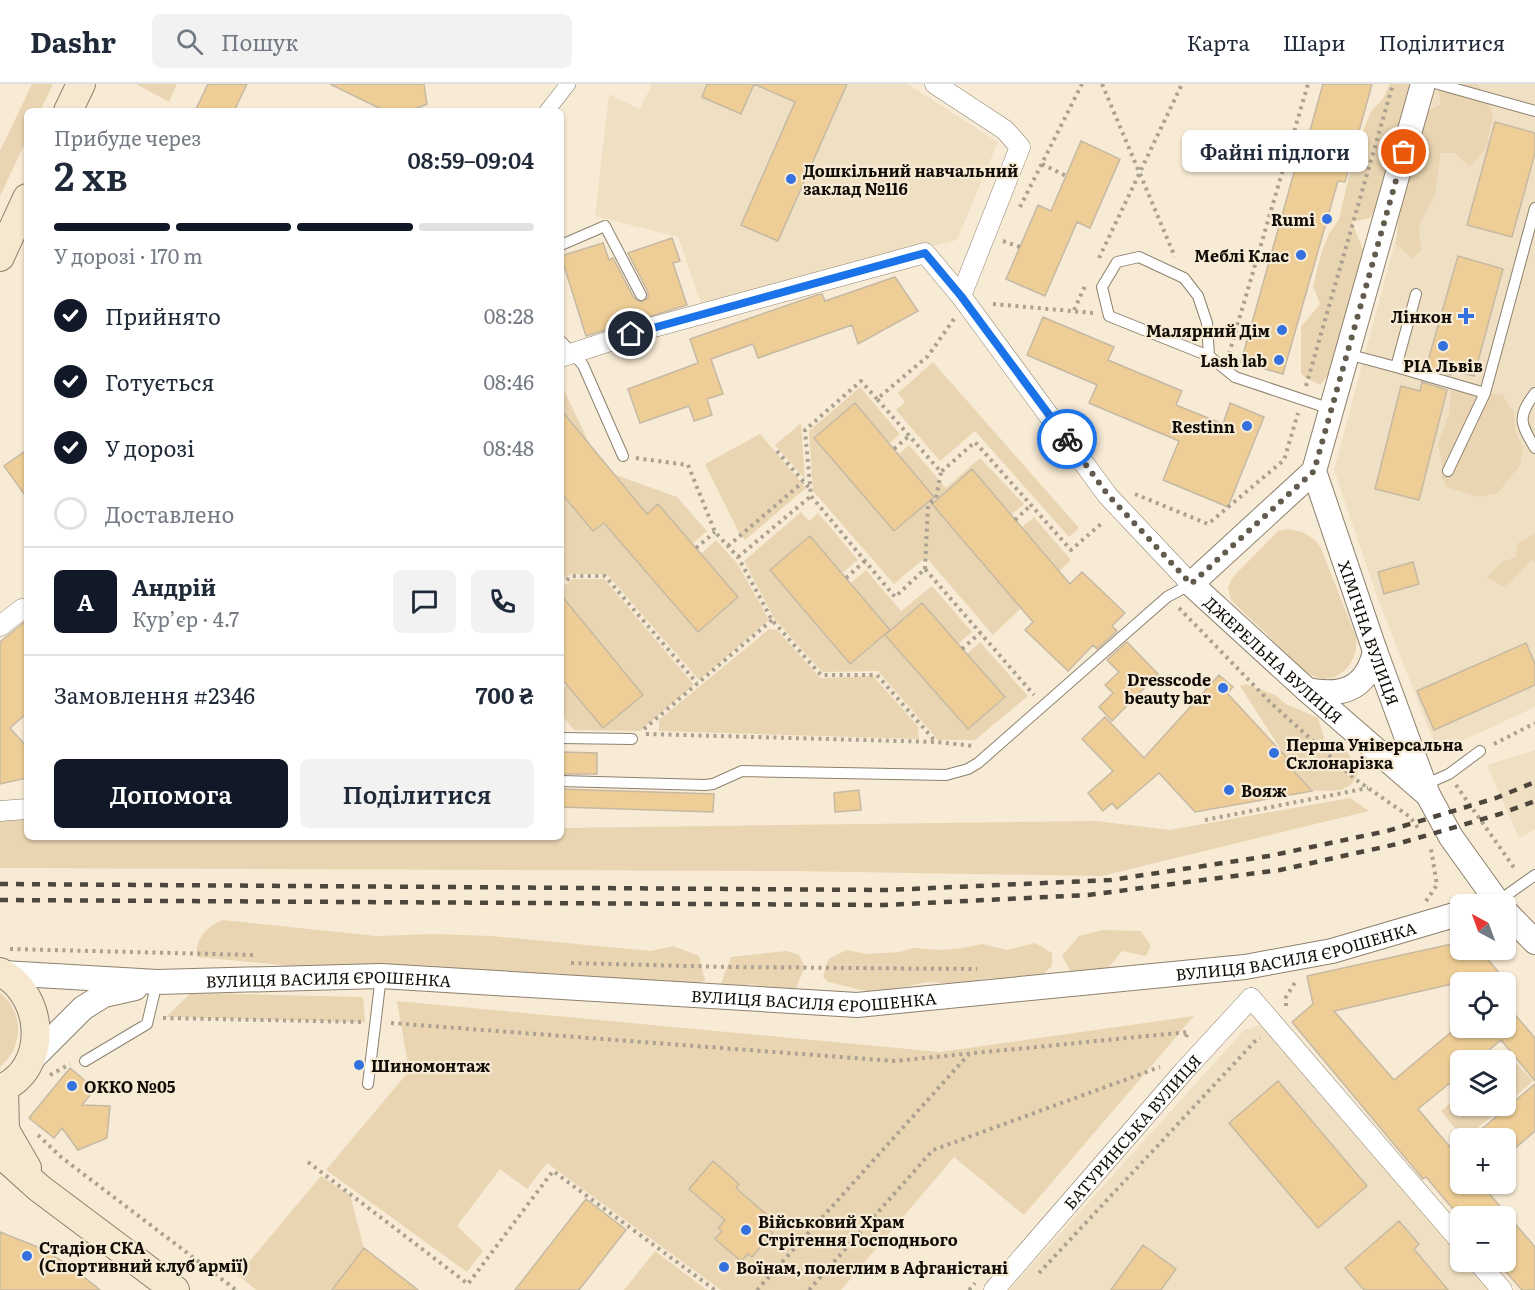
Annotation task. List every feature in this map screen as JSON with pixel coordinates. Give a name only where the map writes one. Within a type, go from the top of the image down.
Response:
[{"type":"main road","points":[[69,108],[81,84]]},
{"type":"main road","points":[[0,256],[24,204]]},
{"type":"main road","name":"ВУЛИЦЯ ВАСИЛЯ ЄРОШЕНКА","points":[[1,964],[31,1003],[36,1023],[35,1044],[38,1069],[20,1074],[1,1090]]},
{"type":"main road","points":[[1,1090],[6,1130],[39,1188]]},
{"type":"main road","points":[[0,1153],[39,1188],[176,1290]]},
{"type":"street","points":[[549,108],[568,84]]},
{"type":"street","points":[[935,84],[1005,130],[1020,147],[959,304]]},
{"type":"street","points":[[1191,584],[1314,471],[1423,84]]},
{"type":"street","name":"ДЖЕРЕЛЬНА ВУЛИЦЯ","points":[[565,350],[650,325],[925,253],[959,304],[1108,495],[1191,584],[1307,690],[1426,790],[1451,837],[1490,894]]},
{"type":"street","name":"ХІМІЧНА ВУЛИЦЯ","points":[[1314,471],[1375,651],[1426,790]]},
{"type":"street","points":[[0,626],[21,609]]},
{"type":"street","points":[[1307,690],[1330,693],[1348,689],[1366,676],[1375,651]]},
{"type":"street","points":[[0,811],[24,809]]},
{"type":"street","name":"ВУЛИЦЯ ВАСИЛЯ ЄРОШЕНКА","points":[[1,964],[157,982],[381,976],[857,1005],[1245,967],[1332,951],[1450,916]]},
{"type":"street","name":"ДЖЕРЕЛЬНА ВУЛИЦЯ","points":[[1516,924],[1535,942]]},
{"type":"street","points":[[1245,967],[1251,998],[1450,1229]]},
{"type":"street","name":"ВУЛИЦЯ ВАСИЛЯ ЄРОШЕНКА","points":[[38,1069],[83,1008],[104,995],[157,982]]},
{"type":"street","name":"БАТУРИНСЬКА ВУЛИЦЯ","points":[[994,1290],[1184,1071],[1251,998]]},
{"type":"street","points":[[1487,1272],[1502,1290]]},
{"type":"lane","points":[[1438,84],[1535,111]]},
{"type":"lane","points":[[1448,471],[1485,393],[1535,208]]},
{"type":"lane","points":[[564,244],[605,226],[642,295]]},
{"type":"lane","points":[[1209,356],[1208,323],[1198,296],[1184,278],[1139,257],[1117,262],[1102,287],[1108,316],[1209,356],[1235,377],[1332,410]]},
{"type":"lane","points":[[1396,367],[1416,294]]},
{"type":"lane","points":[[565,350],[583,365],[623,456]]},
{"type":"lane","points":[[1347,354],[1485,393]]},
{"type":"lane","points":[[1535,393],[1523,409],[1523,428],[1535,448]]},
{"type":"lane","points":[[564,781],[705,785],[713,784],[742,771],[946,775],[957,773],[978,763],[1167,597],[1191,584]]},
{"type":"lane","points":[[564,738],[632,739]]},
{"type":"lane","points":[[1426,790],[1480,751]]},
{"type":"lane","points":[[1512,894],[1534,875]]},
{"type":"lane","points":[[368,1084],[381,976]]},
{"type":"lane","points":[[82,1061],[147,1024],[157,982]]},
{"type":"path","points":[[1017,212],[1082,84]]},
{"type":"path","points":[[1102,84],[1184,278]]},
{"type":"path","points":[[1094,268],[1182,84]]},
{"type":"path","points":[[1225,369],[1308,84]]},
{"type":"path","points":[[1042,164],[1066,176]]},
{"type":"path","points":[[998,251],[1008,231]]},
{"type":"path","points":[[1003,240],[1020,247]]},
{"type":"path","points":[[1074,310],[1089,279]]},
{"type":"path","points":[[877,399],[928,356],[959,304]]},
{"type":"path","points":[[988,304],[1074,310],[1108,316]]},
{"type":"path","points":[[925,569],[895,597],[811,496],[805,430],[861,381],[941,472]]},
{"type":"path","points":[[894,450],[909,436]]},
{"type":"path","points":[[1039,701],[925,569],[928,505],[936,498],[941,472],[975,442],[1071,550],[1102,524]]},
{"type":"path","points":[[777,451],[810,489]]},
{"type":"path","points":[[623,456],[688,465],[715,532],[738,557],[772,620],[821,675],[877,675],[936,742]]},
{"type":"path","points":[[728,546],[803,482]]},
{"type":"path","points":[[738,557],[811,496]]},
{"type":"path","points":[[1015,519],[1031,505]]},
{"type":"path","points":[[696,548],[715,532]]},
{"type":"path","points":[[846,578],[865,561]]},
{"type":"path","points":[[564,583],[572,576],[605,576],[697,683]]},
{"type":"path","points":[[1167,597],[1271,703],[1355,779],[1410,817]]},
{"type":"path","points":[[772,620],[638,734],[936,742],[973,747],[982,739]]},
{"type":"path","points":[[962,649],[980,633]]},
{"type":"path","points":[[1026,703],[1035,696]]},
{"type":"path","points":[[1480,751],[1535,723]]},
{"type":"path","points":[[1449,774],[1513,869],[1534,875]]},
{"type":"path","points":[[1205,820],[1368,788]]},
{"type":"path","points":[[1418,907],[1426,901],[1437,885],[1430,844]]},
{"type":"path","points":[[1,964],[262,955]]},
{"type":"path","points":[[560,962],[727,967],[983,969]]},
{"type":"path","points":[[147,1024],[166,1017],[375,1022],[894,1061],[1188,1032],[1184,1042]]},
{"type":"path","points":[[1031,1281],[1257,1039]]},
{"type":"path","points":[[757,1290],[970,1053]]},
{"type":"path","points":[[38,1069],[82,1061]]},
{"type":"path","points":[[809,1290],[933,1150],[1164,1065]]},
{"type":"path","points":[[30,1128],[61,1157],[236,1290]]},
{"type":"path","points":[[308,1162],[468,1284],[553,1171],[715,1290]]},
{"type":"shaded area","points":[[32,84],[53,84],[41,108],[24,108],[24,145],[0,196],[0,151]]},
{"type":"shaded area","points":[[136,84],[177,84],[169,102]]},
{"type":"shaded area","name":"Дошкільний навчальний заклад №116","points":[[652,84],[908,84],[998,142],[957,240],[702,306],[678,237],[595,216],[609,94],[640,109]]},
{"type":"shaded area","points":[[1390,84],[1411,84],[1380,203],[1370,218],[1352,222],[1364,252],[1334,353],[1332,371],[1320,385],[1301,373],[1301,327],[1320,304],[1313,286],[1322,251],[1339,219],[1355,150],[1371,111],[1382,100]]},
{"type":"shaded area","points":[[1437,84],[1535,84],[1535,707],[1437,750],[1376,594],[1334,470]]},
{"type":"shaded area","points":[[1437,84],[1476,84],[1487,96],[1493,116],[1486,148],[1470,167],[1455,153],[1441,153],[1435,192],[1420,226],[1422,249],[1413,259],[1396,244],[1400,206],[1423,114],[1441,104]]},
{"type":"shaded area","points":[[933,362],[1079,528],[1069,537],[975,431],[940,461],[896,410],[905,402],[898,393]]},
{"type":"shaded area","points":[[860,387],[900,434],[889,444],[855,403],[815,438],[894,531],[934,497],[898,455],[909,445],[946,488],[980,458],[1024,504],[1011,515],[971,470],[932,504],[1013,598],[1022,527],[1034,517],[1071,560],[993,635],[926,557],[894,584],[813,491],[809,431]]},
{"type":"shaded area","points":[[564,390],[590,445],[564,414]]},
{"type":"shaded area","points":[[1451,391],[1478,395],[1502,394],[1514,412],[1515,430],[1523,447],[1520,465],[1498,493],[1480,497],[1446,487],[1442,477],[1442,462],[1438,444],[1449,415]]},
{"type":"shaded area","points":[[801,423],[805,479],[775,445]]},
{"type":"shaded area","points":[[760,434],[806,488],[745,540],[740,535],[705,464]]},
{"type":"shaded area","points":[[616,475],[677,497],[707,531],[692,544],[658,505],[618,539],[698,632],[738,597],[701,554],[716,540],[737,563],[769,620],[699,680],[607,574],[571,574],[564,580],[564,497],[593,531],[634,498]]},
{"type":"shaded area","points":[[801,512],[809,521],[818,513],[858,560],[842,573],[810,536],[770,571],[849,664],[890,630],[851,583],[866,570],[901,611],[932,586],[972,632],[958,644],[885,635],[968,729],[1005,698],[967,654],[980,642],[1028,696],[975,740],[938,740],[878,671],[822,672],[774,618],[744,561]]},
{"type":"shaded area","points":[[1287,529],[1305,534],[1320,546],[1356,637],[1354,657],[1349,666],[1334,677],[1325,679],[1306,672],[1231,600],[1228,588],[1232,578],[1278,531]]},
{"type":"shaded area","points":[[1535,533],[1535,562],[1532,560],[1504,587],[1487,578],[1502,562],[1516,557],[1518,543]]},
{"type":"shaded area","points":[[573,579],[604,579],[694,685],[640,731],[574,730],[564,718],[564,688],[567,685],[603,728],[643,695],[564,601],[564,586]]},
{"type":"shaded area","points":[[769,629],[777,630],[820,678],[873,676],[918,726],[919,739],[659,731],[659,720]]},
{"type":"shaded area","points":[[1246,684],[1275,695],[1286,704],[1318,718],[1325,741],[1344,748],[1359,769],[1352,783],[1342,789],[1312,791],[1298,776],[1240,686]]},
{"type":"shaded area","points":[[1535,750],[1535,829],[1519,838],[1487,765]]},
{"type":"shaded area","points":[[1350,798],[1369,811],[1102,876],[791,871],[0,868],[0,820],[24,819],[24,840],[564,840],[564,828],[1096,821],[1170,830]]},
{"type":"shaded area","points":[[222,920],[376,936],[433,934],[492,936],[651,951],[673,946],[699,956],[705,980],[695,986],[624,978],[564,979],[282,965],[197,957],[198,944],[203,934]]},
{"type":"shaded area","points":[[1102,930],[1141,931],[1151,946],[1146,956],[1122,951],[1108,968],[1071,972],[1062,956],[1079,936]]},
{"type":"shaded area","points":[[1035,943],[1052,953],[1052,966],[1034,983],[989,978],[959,984],[926,982],[886,991],[866,991],[828,982],[823,977],[829,959],[846,950],[867,954],[900,952],[913,948],[941,950],[982,944],[1007,950]]},
{"type":"shaded area","points":[[786,951],[799,955],[805,967],[795,990],[776,990],[752,984],[726,989],[720,986],[731,957]]},
{"type":"shaded area","points":[[0,993],[14,1010],[18,1030],[13,1050],[0,1067]]},
{"type":"shaded area","points":[[191,993],[363,997],[365,1022],[166,1017]]},
{"type":"shaded area","points":[[397,1001],[940,1052],[1194,1016],[1024,1215],[954,1157],[841,1290],[721,1290],[547,1163],[527,1189],[500,1169],[457,1226],[483,1251],[467,1272],[326,1170],[409,1071]]},
{"type":"shaded area","points":[[1266,1023],[1450,1238],[1450,1272],[1479,1272],[1495,1290],[1009,1290],[1244,1030]]},
{"type":"shaded area","points":[[1516,1063],[1533,1081],[1516,1095]]},
{"type":"shaded area","points":[[1450,1103],[1450,1116],[1492,1116],[1478,1128],[1455,1128],[1441,1111]]},
{"type":"shaded area","points":[[321,1176],[350,1195],[364,1248],[336,1290],[256,1290],[238,1275]]},
{"type":"shaded area","points":[[655,1251],[707,1290],[624,1290]]},
{"type":"building","points":[[208,84],[247,84],[235,108],[196,108]]},
{"type":"building","points":[[330,84],[424,84],[427,104],[417,108],[379,108]]},
{"type":"building","points":[[707,84],[754,84],[741,114],[702,97]]},
{"type":"building","points":[[754,84],[847,84],[778,241],[741,225],[795,102]]},
{"type":"building","points":[[1323,84],[1372,84],[1345,182],[1338,181],[1283,374],[1241,362],[1295,169],[1299,170]]},
{"type":"building","points":[[1495,122],[1535,133],[1535,153],[1512,237],[1467,225]]},
{"type":"building","points":[[1081,141],[1120,159],[1090,228],[1077,222],[1045,296],[1006,279],[1038,205],[1051,211]]},
{"type":"building","points":[[672,238],[680,261],[673,263],[687,305],[586,336],[564,266],[564,255],[603,243],[609,260],[613,258],[634,298],[641,302],[648,298],[648,292],[628,253]]},
{"type":"building","name":"Лінкон","points":[[1458,256],[1503,269],[1474,376],[1452,370],[1451,375],[1426,368]]},
{"type":"building","points":[[895,277],[918,311],[858,344],[852,325],[758,358],[753,344],[711,359],[723,394],[707,399],[712,415],[694,421],[689,406],[640,423],[628,389],[698,363],[690,339],[817,295],[822,294],[825,301]]},
{"type":"building","points":[[1043,317],[1114,347],[1108,360],[1182,391],[1176,405],[1223,424],[1230,403],[1264,417],[1228,507],[1163,480],[1179,441],[1089,403],[1097,385],[1027,355]]},
{"type":"building","points":[[1422,382],[1447,390],[1419,500],[1375,489],[1401,386],[1420,391]]},
{"type":"building","points":[[855,403],[934,497],[894,531],[814,438]]},
{"type":"building","points":[[564,414],[647,514],[658,504],[738,597],[698,632],[604,523],[593,531],[564,497]]},
{"type":"building","points":[[24,452],[24,494],[4,466]]},
{"type":"building","points":[[972,469],[1070,584],[1082,572],[1125,613],[1112,626],[1117,631],[1097,649],[1093,645],[1068,671],[1025,630],[1033,622],[932,504]]},
{"type":"building","points":[[810,536],[890,630],[850,664],[770,570]]},
{"type":"building","points":[[1413,562],[1419,584],[1384,594],[1378,572]]},
{"type":"building","points":[[564,599],[643,695],[603,728],[564,682]]},
{"type":"building","points":[[922,603],[1005,697],[968,729],[885,635]]},
{"type":"building","points":[[24,622],[24,716],[10,728],[24,744],[24,779],[0,784],[0,642]]},
{"type":"building","points":[[1127,642],[1158,674],[1112,721],[1099,707],[1113,693],[1105,685],[1119,672],[1107,660]]},
{"type":"building","points":[[1526,643],[1535,664],[1535,685],[1434,730],[1417,691]]},
{"type":"building","points":[[1219,675],[1233,687],[1227,693],[1287,758],[1284,761],[1312,791],[1195,812],[1159,773],[1117,809],[1112,803],[1103,811],[1088,793],[1113,771],[1082,739],[1105,717],[1144,758]]},
{"type":"building","points":[[564,752],[597,753],[597,774],[564,774]]},
{"type":"building","points":[[564,789],[714,794],[713,812],[564,807]]},
{"type":"building","points":[[859,790],[861,810],[835,812],[834,793]]},
{"type":"building","points":[[1450,944],[1450,960],[1488,960],[1499,972],[1450,972],[1450,985],[1334,1011],[1394,1080],[1450,1033],[1450,1038],[1516,1038],[1516,1016],[1535,1038],[1535,1081],[1516,1058],[1516,1050],[1509,1050],[1501,1040],[1489,1050],[1450,1050],[1450,1083],[1418,1109],[1450,1147],[1450,1194],[1490,1194],[1500,1206],[1451,1206],[1426,1177],[1423,1179],[1292,1022],[1313,1004],[1307,976]]},
{"type":"building","points":[[70,1068],[95,1089],[82,1105],[110,1106],[107,1138],[78,1150],[62,1128],[54,1138],[29,1118]]},
{"type":"building","points":[[1278,1081],[1367,1186],[1318,1228],[1229,1123]]},
{"type":"building","points":[[1535,1084],[1535,1131],[1516,1147],[1516,1128],[1483,1128],[1497,1116],[1516,1116],[1516,1100]]},
{"type":"building","points":[[713,1161],[739,1184],[736,1188],[775,1222],[769,1229],[773,1233],[752,1257],[748,1254],[741,1261],[715,1239],[722,1231],[718,1228],[725,1220],[689,1189]]},
{"type":"building","points":[[586,1199],[626,1230],[579,1290],[515,1290]]},
{"type":"building","points":[[1399,1221],[1419,1244],[1414,1249],[1448,1290],[1364,1290],[1345,1268]]},
{"type":"building","points":[[1516,1225],[1535,1247],[1535,1290],[1522,1290],[1506,1272],[1516,1272]]},
{"type":"building","name":"Стадіон СКА (Спортивний клуб армії)","points":[[0,1232],[40,1248],[69,1265],[100,1290],[0,1290]]},
{"type":"building","points":[[1143,1245],[1176,1269],[1161,1290],[1111,1290]]},
{"type":"building","points":[[364,1248],[418,1290],[332,1290]]},
{"type":"railway","points":[[0,884],[887,890],[1111,880],[1269,856],[1387,831],[1496,798],[1535,782]]},
{"type":"railway","points":[[0,900],[884,905],[1088,895],[1280,870],[1397,844],[1500,814],[1535,801]]},
{"type":"way so far","points":[[1067,439],[1108,495],[1191,584],[1314,471],[1404,152]]},
{"type":"place","name":"Файні підлоги","points":[[1404,152]]},
{"type":"place","name":"Дошкільний навчальний заклад №116","points":[[791,179]]},
{"type":"place","name":"Rumi","points":[[1327,219]]},
{"type":"place","name":"Меблі Клас","points":[[1301,255]]},
{"type":"place","name":"Лінкон","points":[[1466,316]]},
{"type":"place","name":"Малярний Дім","points":[[1282,330]]},
{"type":"place","name":"РІА Львів","points":[[1443,346]]},
{"type":"place","name":"Lash lab","points":[[1279,360]]},
{"type":"place","name":"Restinn","points":[[1247,426]]},
{"type":"place","name":"Dresscode beauty bar","points":[[1223,688]]},
{"type":"place","name":"Перша Універсальна Склонарізка","points":[[1274,753]]},
{"type":"place","name":"Вояж","points":[[1229,790]]},
{"type":"place","name":"Шиномонтаж","points":[[359,1065]]},
{"type":"place","name":"ОККО №05","points":[[72,1086]]},
{"type":"place","name":"Військовий Храм Стрітення Господнього","points":[[746,1230]]},
{"type":"place","name":"Стадіон СКА (Спортивний клуб армії)","points":[[27,1256]]},
{"type":"place","name":"Воїнам, полеглим в Афганістані","points":[[724,1267]]},
{"type":"route","points":[[631,334],[925,253],[961,296],[1067,439]]}]
